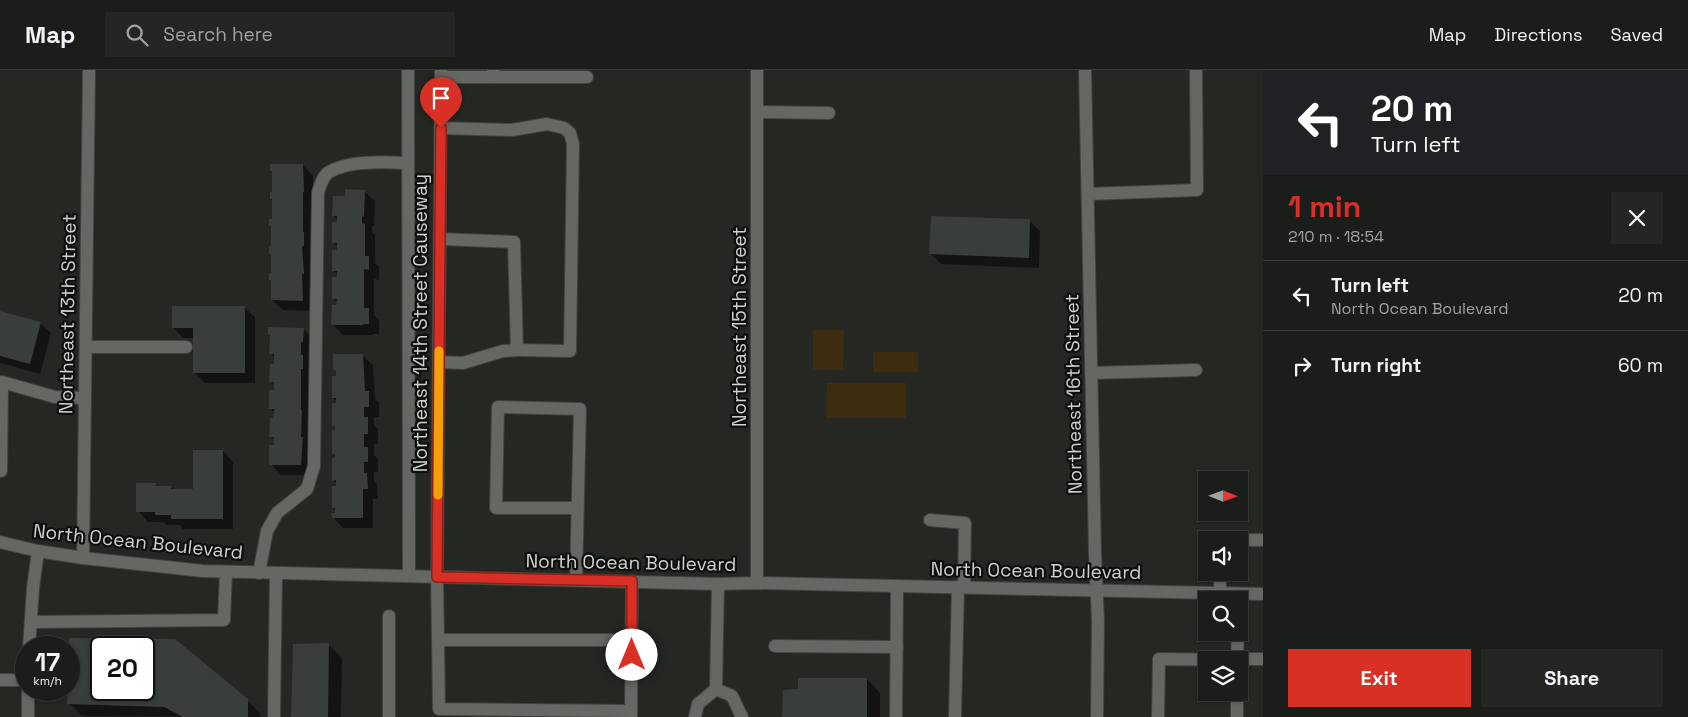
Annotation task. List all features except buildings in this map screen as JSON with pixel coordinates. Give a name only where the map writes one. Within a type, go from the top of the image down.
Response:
[{"type":"main road","name":"Northeast 13th Street","points":[[83,558],[89,70]]},
{"type":"main road","name":"Northeast 14th Street Causeway","points":[[408,70],[409,576]]},
{"type":"main road","name":"Northeast 15th Street","points":[[757,583],[758,70]]},
{"type":"main road","name":"Northeast 16th Street","points":[[1085,70],[1098,621],[1097,717]]},
{"type":"main road","points":[[1088,194],[1197,190],[1196,70]]},
{"type":"main road","points":[[441,74],[588,77]]},
{"type":"main road","name":"Northeast 14th Street Causeway","points":[[435,713],[438,640],[441,74]]},
{"type":"main road","points":[[758,112],[829,113]]},
{"type":"main road","points":[[439,362],[463,363],[516,350],[570,351],[573,144],[570,133],[564,128],[548,124],[512,130],[441,128]]},
{"type":"main road","points":[[259,573],[267,531],[270,525],[277,513],[307,489],[314,466],[318,193],[322,180],[329,173],[354,164],[408,163]]},
{"type":"main road","points":[[440,240],[514,242],[516,350]]},
{"type":"main road","points":[[86,347],[186,347]]},
{"type":"main road","points":[[1091,373],[1196,370]]},
{"type":"main road","points":[[1,471],[2,382],[55,397],[85,398]]},
{"type":"main road","points":[[576,580],[578,508],[580,409],[498,407],[496,508],[578,508]]},
{"type":"main road","points":[[930,520],[965,523],[955,717]]},
{"type":"main road","points":[[1248,540],[1263,540]]},
{"type":"main road","name":"North Ocean Boulevard","points":[[0,542],[38,551],[83,558],[226,572],[718,584],[757,583],[1198,592]]},
{"type":"main road","points":[[30,636],[38,551]]},
{"type":"main road","points":[[31,622],[224,620],[226,572]]},
{"type":"main road","points":[[274,717],[276,573]]},
{"type":"main road","points":[[435,713],[631,714],[632,581]]},
{"type":"main road","points":[[695,717],[698,704],[716,688],[718,584]]},
{"type":"main road","points":[[896,717],[897,586]]},
{"type":"main road","name":"North Ocean Boulevard","points":[[1248,596],[1263,594]]},
{"type":"main road","points":[[389,616],[389,717]]},
{"type":"main road","points":[[438,640],[632,640]]},
{"type":"main road","points":[[776,646],[897,647]]},
{"type":"main road","points":[[1158,717],[1158,659],[1198,660]]},
{"type":"main road","points":[[1248,660],[1263,659]]},
{"type":"main road","points":[[0,680],[15,680]]},
{"type":"main road","points":[[716,688],[732,696],[742,717]]},
{"type":"main road","points":[[28,701],[28,717]]},
{"type":"main road","points":[[1237,701],[1237,717]]},
{"type":"shaded area","points":[[813,330],[844,330],[843,370],[813,370]]},
{"type":"shaded area","points":[[873,352],[918,352],[918,372],[873,372]]},
{"type":"shaded area","points":[[827,383],[906,383],[906,418],[826,418]]},
{"type":"slow traffic","points":[[438,495],[439,351]]},
{"type":"route","points":[[441,128],[437,577],[632,581],[632,655]]}]
